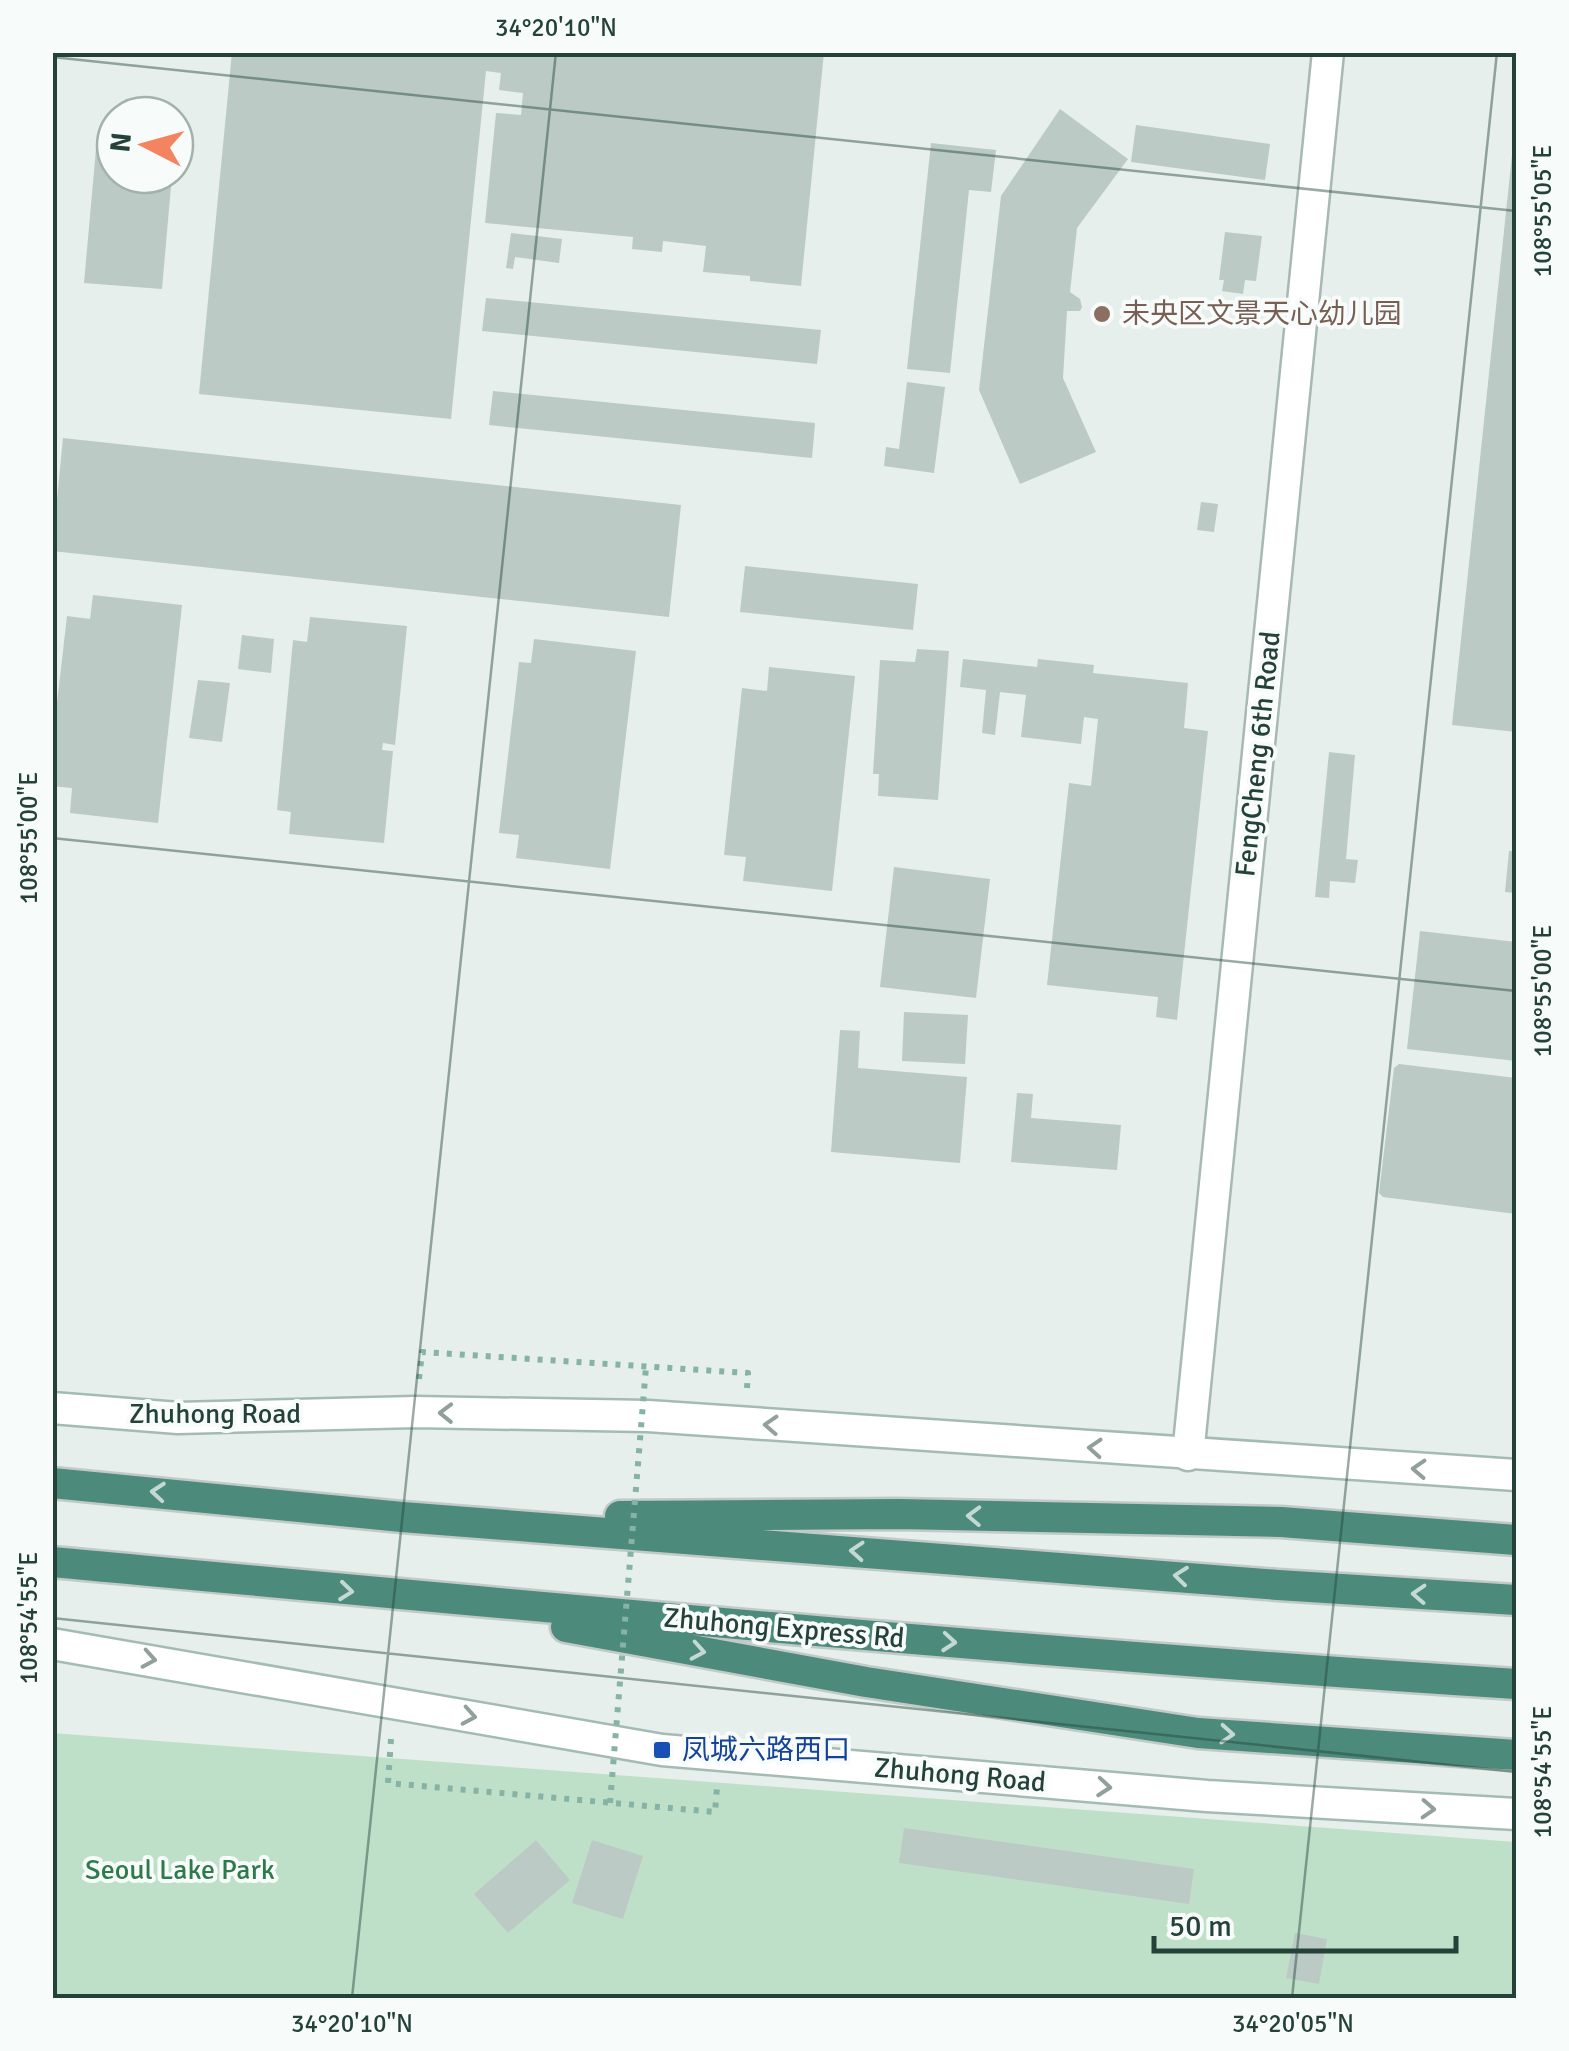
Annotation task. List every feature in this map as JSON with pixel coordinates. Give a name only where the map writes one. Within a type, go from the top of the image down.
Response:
[{"type":"highway","points":[[52,1482],[402,1518],[1278,1586],[1516,1600]]},
{"type":"highway","points":[[402,1518],[899,1514],[1281,1522],[1516,1540]]},
{"type":"highway","name":"Zhuhong Express Rd","points":[[52,1562],[396,1596],[1285,1669],[1516,1684]]},
{"type":"highway","points":[[396,1596],[866,1682],[1198,1733],[1516,1755]]},
{"type":"main road","name":"FengCheng 6th Road","points":[[1188,1455],[1328,52]]},
{"type":"main road","name":"Zhuhong Road","points":[[52,1408],[178,1418],[415,1412],[648,1416],[1516,1475]]},
{"type":"main road","name":"Zhuhong Road","points":[[52,1644],[662,1750],[1208,1796],[1516,1814]]},
{"type":"path","points":[[422,1352],[748,1374]]},
{"type":"path","points":[[610,1803],[646,1367]]},
{"type":"path","points":[[393,1702],[388,1783],[715,1812]]},
{"type":"green space","name":"Seoul Lake Park","points":[[52,1733],[1516,1842],[1516,1998],[53,1998]]},
{"type":"building","points":[[232,52],[458,52],[489,56],[489,52],[824,52],[801,286],[703,272],[706,246],[663,241],[662,252],[632,249],[633,237],[485,223],[496,113],[521,115],[523,93],[499,90],[501,73],[486,71],[451,419],[199,394]]},
{"type":"building","points":[[1060,109],[1128,159],[1077,228],[1070,292],[1080,299],[1082,307],[1080,311],[1067,311],[1063,378],[1096,452],[1020,484],[979,390],[1001,196]]},
{"type":"building","points":[[1136,125],[1270,144],[1265,180],[1131,162]]},
{"type":"building","points":[[1516,137],[1516,732],[1452,725]]},
{"type":"building","points":[[931,143],[996,150],[991,192],[969,190],[950,373],[907,369]]},
{"type":"building","points":[[95,160],[95,195],[170,195],[162,289],[84,283]]},
{"type":"building","points":[[1225,232],[1262,236],[1256,281],[1245,280],[1243,294],[1222,291],[1224,280],[1219,280]]},
{"type":"building","points":[[511,233],[562,239],[559,263],[515,257],[513,269],[506,268]]},
{"type":"building","points":[[486,298],[821,330],[817,364],[482,331]]},
{"type":"building","points":[[907,382],[945,387],[934,473],[884,466],[886,447],[899,449]]},
{"type":"building","points":[[493,391],[815,423],[812,458],[489,425]]},
{"type":"building","points":[[63,438],[681,505],[669,617],[52,551]]},
{"type":"building","points":[[1201,502],[1218,504],[1214,532],[1197,530]]},
{"type":"building","points":[[745,566],[918,584],[913,630],[740,612]]},
{"type":"building","points":[[93,595],[182,605],[158,823],[70,813],[72,788],[52,786],[52,747],[67,616],[90,619]]},
{"type":"building","points":[[310,617],[407,626],[395,745],[383,743],[382,750],[393,751],[384,843],[289,834],[291,812],[277,810],[293,640],[307,642]]},
{"type":"building","points":[[242,635],[274,639],[271,673],[238,669]]},
{"type":"building","points":[[534,639],[636,651],[610,869],[516,858],[519,835],[499,833],[519,662],[531,663]]},
{"type":"building","points":[[917,649],[949,651],[938,800],[878,796],[879,774],[873,774],[880,660],[915,662]]},
{"type":"building","points":[[963,659],[1037,667],[1038,659],[1094,665],[1093,673],[1188,683],[1184,728],[1208,731],[1177,1020],[1156,1017],[1158,997],[1047,985],[1069,783],[1091,786],[1098,719],[1084,717],[1081,744],[1021,737],[1026,695],[1000,692],[995,735],[982,733],[986,690],[960,687]]},
{"type":"building","points":[[769,667],[855,676],[832,891],[743,881],[746,857],[724,855],[742,688],[767,691]]},
{"type":"building","points":[[198,680],[230,683],[222,742],[189,738]]},
{"type":"building","points":[[1329,752],[1355,755],[1346,859],[1358,860],[1355,883],[1330,881],[1329,898],[1315,897]]},
{"type":"building","points":[[1509,851],[1516,851],[1516,893],[1505,892]]},
{"type":"building","points":[[894,867],[990,879],[976,998],[880,987]]},
{"type":"building","points":[[1420,931],[1516,942],[1516,1061],[1407,1049]]},
{"type":"building","points":[[904,1012],[968,1015],[965,1064],[902,1061]]},
{"type":"building","points":[[840,1030],[860,1031],[858,1068],[967,1077],[960,1163],[831,1152]]},
{"type":"building","points":[[1399,1064],[1516,1078],[1516,1214],[1383,1197],[1379,1193],[1394,1068]]},
{"type":"building","points":[[1017,1093],[1033,1094],[1031,1118],[1121,1125],[1117,1170],[1011,1162]]},
{"type":"building","points":[[904,1828],[1194,1869],[1189,1904],[899,1863]]},
{"type":"building","points":[[536,1840],[570,1880],[508,1933],[474,1894]]},
{"type":"building","points":[[592,1840],[643,1856],[623,1919],[572,1903]]},
{"type":"building","points":[[1295,1933],[1327,1939],[1319,1984],[1286,1978]]},
{"type":"place","name":"未央区文景天心幼儿园","points":[[1102,314]]},
{"type":"place","name":"凤城六路西口","points":[[662,1750]]}]
